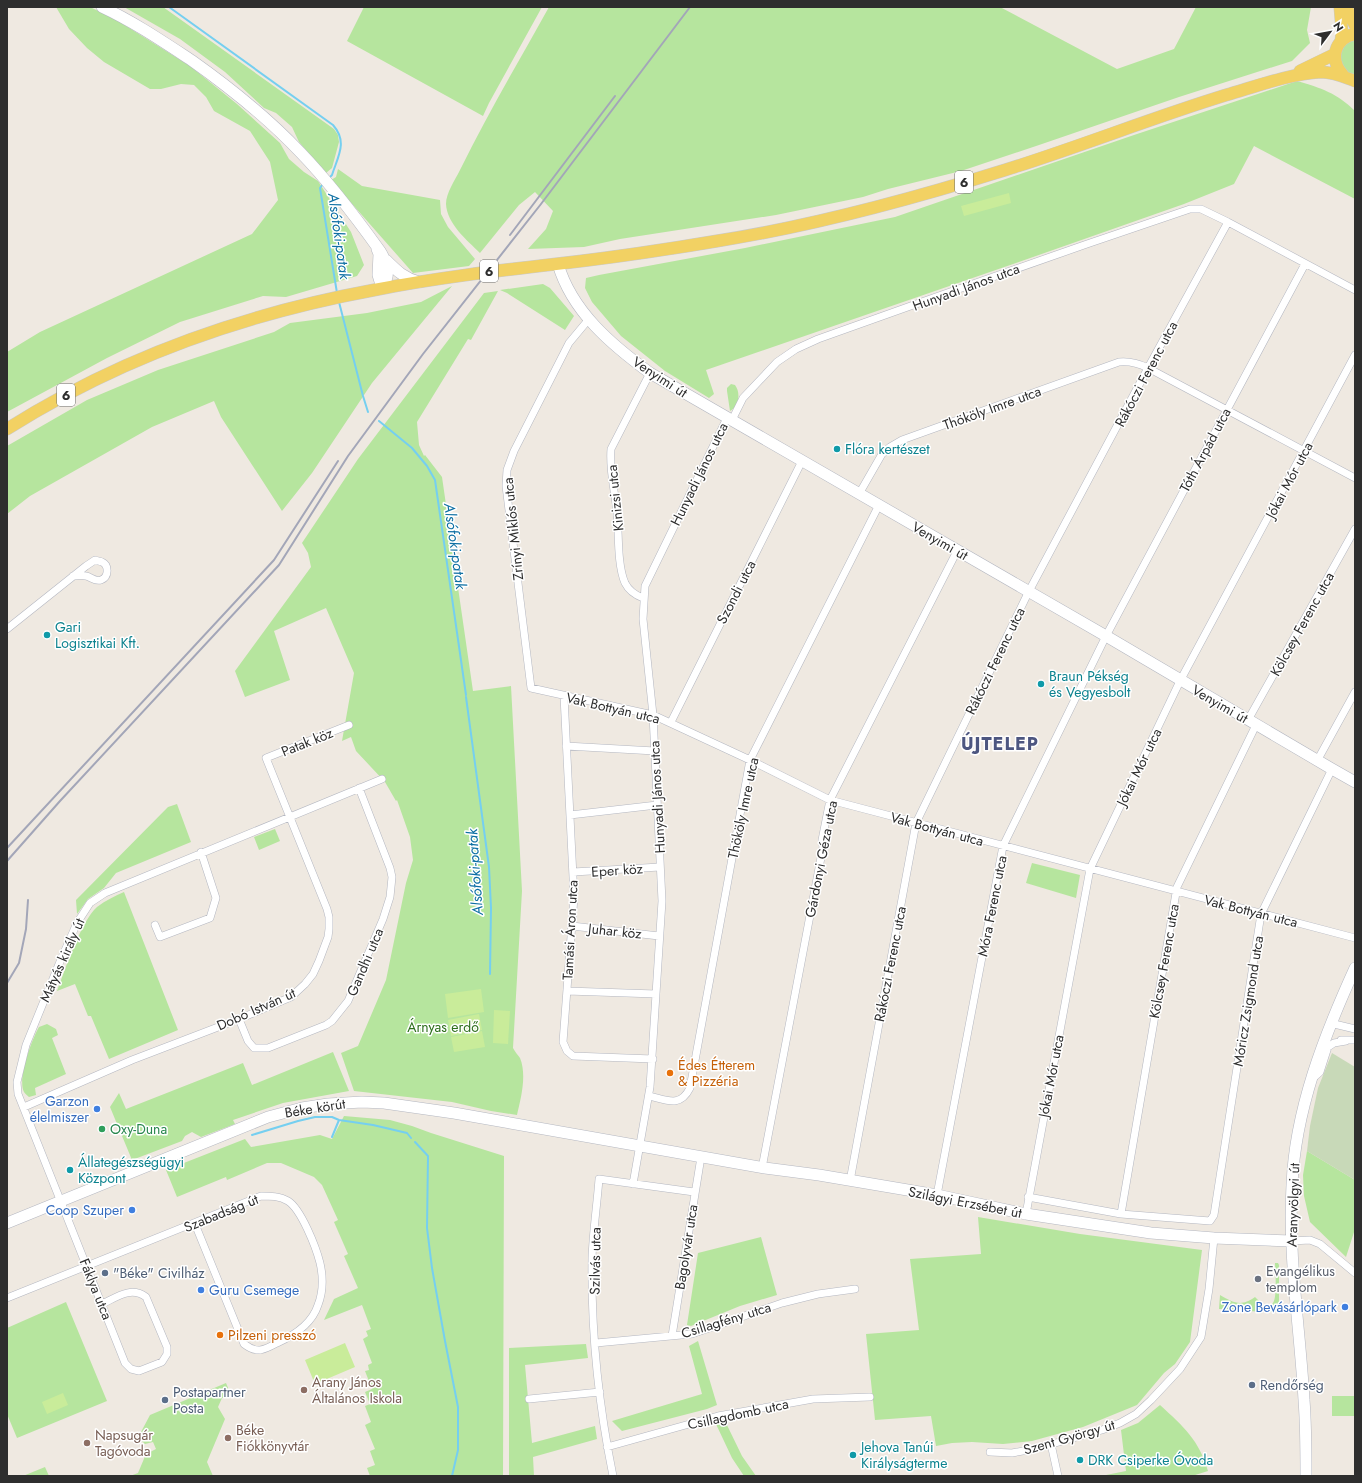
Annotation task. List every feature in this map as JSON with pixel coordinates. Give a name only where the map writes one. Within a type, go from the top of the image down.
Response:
[{"type":"main road","points":[[1340,7],[1342,32],[1341,41]]},
{"type":"main road","points":[[1346,7],[1355,25]]},
{"type":"main road","points":[[1335,54],[1341,41],[1347,36],[1355,34]]},
{"type":"main road","name":"6","points":[[1284,78],[1335,54],[1336,66],[1351,80]]},
{"type":"main road","name":"6","points":[[7,429],[41,408],[88,383],[168,347],[261,316],[382,288],[486,272],[558,264],[721,241],[783,228],[862,210],[1005,170],[1211,100],[1284,78],[1322,72],[1351,80]]},
{"type":"street","points":[[102,7],[124,17],[158,38],[212,75],[258,111],[300,151],[326,181],[386,260],[408,280],[420,282]]},
{"type":"street","name":"Hunyadi János utca","points":[[633,1184],[649,1096],[653,1059],[662,901],[653,715],[643,619],[643,598],[645,586],[729,419],[743,398],[777,362],[796,349],[818,339],[1190,209],[1201,209],[1228,222],[1355,290]]},
{"type":"street","name":"Rákóczi Ferenc utca","points":[[850,1180],[916,823],[1028,593],[1228,222]]},
{"type":"street","points":[[374,243],[379,254],[378,275],[382,288]]},
{"type":"street","points":[[382,288],[386,282],[389,272],[386,260]]},
{"type":"street","name":"Venyimi út","points":[[558,264],[565,283],[589,319],[603,335],[621,351],[650,373],[1028,593],[1106,636],[1355,782]]},
{"type":"street","name":"Tóth Árpád utca","points":[[1106,636],[1305,264]]},
{"type":"street","points":[[364,292],[371,286],[378,275]]},
{"type":"street","name":"Zrínyi Miklós utca","points":[[531,688],[506,486],[507,470],[514,451],[569,343],[589,319]]},
{"type":"street","name":"Jókai Mór utca","points":[[1026,1214],[1028,1196],[1090,869],[1180,680],[1355,355]]},
{"type":"street","name":"Thököly Imre utca","points":[[859,494],[882,454],[902,440],[1119,362],[1129,361],[1138,363],[1148,368],[1355,478]]},
{"type":"street","name":"Kinizsi utca","points":[[643,598],[632,594],[625,584],[622,572],[617,513],[610,460],[612,449],[650,373]]},
{"type":"street","name":"Szondi utca","points":[[671,722],[802,461]]},
{"type":"street","name":"Thököly Imre utca","points":[[649,1096],[676,1101],[682,1100],[690,1088],[750,760],[878,506]]},
{"type":"street","name":"Kölcsey Ferenc utca","points":[[1122,1214],[1176,892],[1252,722],[1355,529]]},
{"type":"street","name":"Gárdonyi Géza utca","points":[[762,1168],[830,800],[957,551]]},
{"type":"street","points":[[7,629],[73,576]]},
{"type":"street","name":"Móra Ferenc utca","points":[[937,1195],[1003,846],[1106,636]]},
{"type":"street","name":"Vak Bottyán utca","points":[[531,688],[653,715],[671,722],[830,800],[1355,938]]},
{"type":"street","points":[[1317,761],[1355,692]]},
{"type":"street","name":"Tamási Áron utca","points":[[564,696],[574,897],[563,1042],[570,1054],[573,1056],[653,1059]]},
{"type":"street","name":"Patak köz","points":[[266,758],[349,725]]},
{"type":"street","points":[[566,746],[655,751]]},
{"type":"street","name":"Dobó István út","points":[[24,1107],[132,1060],[239,1019],[291,997],[299,991],[313,974],[328,937],[329,925],[327,909],[288,817],[266,758]]},
{"type":"street","name":"Móricz Zsigmond utca","points":[[1210,1221],[1214,1215],[1215,1209],[1261,914],[1332,769]]},
{"type":"street","points":[[288,817],[382,779]]},
{"type":"street","name":"Gandhi utca","points":[[239,1019],[248,1041],[254,1048],[268,1048],[326,1025],[337,1016],[348,1001],[383,919],[392,886],[390,868],[359,788]]},
{"type":"street","points":[[570,815],[657,805]]},
{"type":"street","name":"Mátyás király út","points":[[61,1200],[18,1094],[17,1082],[26,1044],[77,923],[90,903],[104,893],[288,817]]},
{"type":"street","points":[[155,925],[160,937],[210,918],[216,898],[201,852]]},
{"type":"street","name":"Eper köz","points":[[573,872],[660,867]]},
{"type":"street","name":"Juhar köz","points":[[572,926],[659,936]]},
{"type":"street","name":"Aranyvölgyi út","points":[[1306,1476],[1304,1401],[1291,1241],[1292,1185],[1296,1144],[1312,1079],[1330,1024],[1355,968]]},
{"type":"street","points":[[567,991],[656,994]]},
{"type":"street","points":[[1337,1007],[1339,1020],[1345,1028]]},
{"type":"street","points":[[1330,1024],[1355,1029]]},
{"type":"street","points":[[1326,1036],[1346,1041],[1355,1040]]},
{"type":"street","name":"Aranyvölgyi út","points":[[1312,1079],[1320,1072],[1328,1047],[1334,1043],[1346,1041]]},
{"type":"street","name":"Béke körút","points":[[7,1223],[268,1117],[302,1108],[328,1104],[370,1102],[414,1107],[640,1147]]},
{"type":"street","name":"Szilágyi Erzsébet út","points":[[640,1147],[762,1168],[850,1180],[937,1195],[1026,1214],[1151,1233],[1214,1238],[1291,1241]]},
{"type":"street","name":"Bagolyvár utca","points":[[672,1336],[694,1192],[701,1157]]},
{"type":"street","name":"Szilvás utca","points":[[613,1476],[607,1446],[600,1392],[592,1258],[599,1179],[633,1184]]},
{"type":"street","points":[[633,1184],[694,1192]]},
{"type":"street","name":"Szabadság út","points":[[7,1298],[195,1224],[261,1196],[276,1196],[288,1201],[300,1213],[320,1263],[322,1284],[318,1305],[309,1321],[295,1335],[260,1350],[251,1349],[244,1344],[195,1224]]},
{"type":"street","name":"Szilágyi Erzsébet út","points":[[1028,1196],[1122,1214],[1210,1221]]},
{"type":"street","name":"Fáklya utca","points":[[61,1200],[125,1363],[131,1369],[139,1371],[162,1362],[167,1354],[167,1347],[146,1297],[139,1292],[130,1292],[102,1304]]},
{"type":"street","name":"Szent György út","points":[[990,1452],[1012,1453],[1034,1449],[1102,1430],[1120,1423],[1136,1414],[1146,1405],[1180,1369],[1201,1337],[1207,1302],[1214,1238]]},
{"type":"street","points":[[1291,1241],[1310,1240],[1320,1244],[1355,1273]]},
{"type":"street","name":"Csillagfény utca","points":[[596,1343],[692,1334],[736,1318],[802,1298],[818,1294],[855,1289]]},
{"type":"street","points":[[529,1399],[600,1392]]},
{"type":"street","name":"Csillagdomb utca","points":[[607,1446],[718,1416],[812,1399],[870,1397]]},
{"type":"street","points":[[1051,1444],[1058,1476]]},
{"type":"street","points":[[1306,1448],[1311,1468],[1316,1476]]},
{"type":"green space","points":[[56,7],[90,7],[115,19],[190,66],[237,104],[280,143],[289,159],[304,172],[318,181],[351,232],[364,265],[357,276],[286,297],[263,296],[180,322],[107,358],[7,412],[7,352],[40,332],[252,234],[278,200],[270,162],[250,131],[214,111],[206,97],[194,85],[181,84],[161,89],[150,89],[104,62],[87,48],[69,29]]},
{"type":"green space","points":[[124,7],[163,7],[334,129],[338,135],[339,142],[332,168],[326,173],[299,142],[292,127],[276,113],[264,108],[225,72],[180,39]]},
{"type":"green space","points":[[364,7],[542,7],[483,116],[347,41]]},
{"type":"green space","points":[[549,7],[1000,7],[1117,69],[1174,49],[1196,7],[1311,7],[1307,30],[1310,43],[1292,61],[1179,97],[961,171],[888,189],[863,197],[776,215],[620,239],[584,247],[528,249],[546,229],[553,211],[535,192],[519,205],[480,253],[458,231],[450,218],[446,204],[447,195],[503,88]]},
{"type":"green space","points":[[1355,39],[1355,76],[1351,75],[1342,68],[1340,53],[1345,45]]},
{"type":"green space","points":[[1297,81],[1335,95],[1355,111],[1355,199],[1254,146],[1234,184],[1184,204],[706,370],[714,394],[709,398],[665,371],[621,336],[592,302],[585,288],[586,278],[599,275],[745,248],[895,217]]},
{"type":"green space","points":[[338,169],[362,186],[440,200],[441,214],[448,227],[475,259],[469,266],[413,273],[331,180],[336,177]]},
{"type":"green space","points":[[1009,193],[1011,203],[964,216],[961,206]]},
{"type":"green space","points":[[543,284],[550,288],[574,316],[565,330],[500,290]]},
{"type":"green space","points":[[452,286],[372,383],[312,473],[282,511],[221,417],[214,401],[152,427],[30,496],[7,514],[7,446],[87,400],[158,370],[274,332],[290,323],[367,313],[421,302]]},
{"type":"green space","name":"Árnyas erdő","points":[[498,291],[471,340],[468,339],[417,422],[419,445],[424,456],[425,455],[442,477],[473,691],[511,686],[522,891],[513,1048],[520,1058],[523,1072],[523,1086],[517,1115],[452,1102],[354,1091],[341,1053],[358,1046],[386,980],[406,883],[413,860],[410,837],[397,800],[396,801],[385,782],[356,751],[351,737],[342,741],[354,673],[326,608],[274,631],[290,680],[245,697],[235,671],[311,567],[308,553],[302,543],[358,459],[484,293]]},
{"type":"green space","points":[[731,384],[735,385],[737,388],[738,399],[733,409],[730,411],[727,388]]},
{"type":"green space","points":[[177,804],[191,842],[116,873],[104,888],[88,899],[77,914],[76,900],[168,807]]},
{"type":"green space","points":[[275,829],[280,841],[259,850],[254,837]]},
{"type":"green space","points":[[1032,863],[1080,875],[1076,898],[1026,883]]},
{"type":"green space","points":[[124,892],[178,1030],[109,1059],[91,1016],[88,1016],[75,984],[57,991],[79,934],[91,914],[104,902]]},
{"type":"green space","points":[[481,989],[484,1012],[448,1018],[445,994]]},
{"type":"green space","points":[[494,1010],[510,1011],[508,1044],[493,1043]]},
{"type":"green space","points":[[479,1014],[482,1030],[451,1036],[448,1020]]},
{"type":"green space","points":[[47,1024],[56,1029],[58,1035],[52,1038],[66,1074],[35,1088],[36,1095],[29,1097],[24,1093],[22,1086],[26,1059],[39,1027]]},
{"type":"green space","points":[[482,1031],[485,1047],[454,1052],[451,1037]]},
{"type":"green space","points":[[333,1052],[349,1091],[283,1103],[233,1120],[235,1124],[201,1137],[192,1132],[185,1136],[182,1141],[132,1160],[110,1107],[119,1093],[126,1109],[243,1063],[252,1085]]},
{"type":"green space","points":[[1332,1053],[1355,1067],[1355,1180],[1307,1151],[1310,1126],[1318,1088]]},
{"type":"green space","points":[[344,1116],[390,1120],[504,1156],[503,1476],[370,1476],[367,1468],[375,1465],[370,1451],[375,1449],[365,1425],[371,1422],[365,1406],[370,1404],[365,1392],[372,1389],[365,1371],[369,1370],[368,1365],[372,1363],[363,1339],[368,1336],[366,1331],[371,1329],[362,1305],[324,1320],[334,1299],[358,1288],[344,1256],[348,1254],[334,1222],[338,1220],[322,1185],[314,1177],[281,1163],[267,1163],[227,1180],[226,1177],[177,1197],[166,1170],[245,1139],[251,1147],[320,1135],[332,1139]]},
{"type":"green space","points":[[1307,1151],[1355,1180],[1355,1229],[1346,1257],[1310,1222],[1304,1196],[1303,1175]]},
{"type":"green space","points":[[978,1217],[1080,1234],[1202,1250],[1190,1342],[1175,1364],[1164,1373],[1137,1405],[1083,1427],[1032,1441],[1003,1444],[972,1442],[952,1443],[936,1446],[931,1416],[875,1420],[866,1334],[919,1330],[910,1259],[981,1254]]},
{"type":"green space","points":[[761,1237],[777,1295],[740,1306],[691,1326],[687,1325],[698,1253]]},
{"type":"green space","points":[[1275,1263],[1278,1263],[1279,1265],[1279,1309],[1271,1312],[1264,1312],[1219,1309],[1220,1295],[1238,1303],[1246,1302],[1255,1297],[1263,1305],[1272,1304],[1276,1291]]},
{"type":"green space","points":[[66,1302],[107,1401],[17,1438],[7,1414],[7,1328]]},
{"type":"green space","points":[[698,1341],[717,1405],[707,1409],[622,1431],[612,1421],[702,1394],[689,1346]]},
{"type":"green space","points":[[345,1343],[355,1367],[315,1384],[305,1360]]},
{"type":"green space","points":[[586,1344],[588,1358],[525,1365],[532,1443],[595,1426],[597,1439],[533,1457],[534,1476],[509,1476],[509,1348]]},
{"type":"green space","points":[[226,1383],[231,1395],[222,1398],[218,1407],[225,1419],[207,1462],[213,1476],[130,1476],[138,1473],[146,1454],[156,1449],[153,1442],[145,1444],[140,1439],[141,1432],[150,1415]]},
{"type":"green space","points":[[63,1393],[68,1405],[47,1414],[42,1402]]},
{"type":"green space","points":[[1332,1396],[1355,1396],[1355,1416],[1332,1416]]},
{"type":"green space","points":[[1160,1405],[1190,1435],[1200,1451],[1208,1471],[1192,1476],[1101,1476],[1126,1471],[1121,1430],[1138,1423]]},
{"type":"green space","points":[[725,1421],[742,1456],[756,1476],[744,1476],[732,1458],[715,1422]]},
{"type":"green space","points":[[45,1467],[49,1476],[23,1476]]},
{"type":"waterway","name":"Alsófoki-patak","points":[[169,7],[333,125],[338,131],[341,143],[337,162],[332,175],[329,178]]},
{"type":"waterway","name":"Alsófoki-patak","points":[[323,184],[320,188],[337,293]]},
{"type":"waterway","name":"Alsófoki-patak","points":[[339,302],[368,412]]},
{"type":"waterway","name":"Alsófoki-patak","points":[[379,421],[412,448],[427,466],[435,480],[466,695]]},
{"type":"waterway","name":"Alsófoki-patak","points":[[466,697],[489,867],[491,908],[490,974]]},
{"type":"waterway","points":[[252,1135],[315,1117],[332,1117],[339,1120],[373,1125],[407,1133],[411,1138]]},
{"type":"waterway","points":[[332,1137],[339,1120]]},
{"type":"waterway","points":[[415,1142],[428,1156],[427,1228],[432,1268],[458,1407],[458,1450],[452,1476]]},
{"type":"railway","points":[[7,861],[60,801],[279,565],[348,456],[423,354],[541,204],[690,7]]},
{"type":"railway","points":[[510,235],[615,96]]},
{"type":"railway","points":[[7,848],[274,560],[338,461]]},
{"type":"railway","points":[[7,983],[19,963],[26,929],[28,900]]},
{"type":"place","name":"Flóra kertészet","points":[[837,449]]},
{"type":"place","name":"Gari Logisztikai Kft.","points":[[47,635]]},
{"type":"place","name":"Braun Pékség és Vegyesbolt","points":[[1041,684]]},
{"type":"place","name":"Édes Étterem & Pizzéria","points":[[670,1073]]},
{"type":"place","name":"Garzon élelmiszer","points":[[97,1109]]},
{"type":"place","name":"Oxy-Duna","points":[[102,1129]]},
{"type":"place","name":"Állategészségügyi Központ","points":[[70,1170]]},
{"type":"place","name":"Coop Szuper","points":[[132,1210]]},
{"type":"place","name":"\"Béke\" Civilház","points":[[105,1273]]},
{"type":"place","name":"Evangélikus templom","points":[[1258,1279]]},
{"type":"place","name":"Guru Csemege","points":[[201,1290]]},
{"type":"place","name":"Zone Bevásárlópark","points":[[1345,1307]]},
{"type":"place","name":"Pilzeni presszó","points":[[220,1335]]},
{"type":"place","name":"Rendőrség","points":[[1252,1385]]},
{"type":"place","name":"Arany János Általános Iskola","points":[[304,1390]]},
{"type":"place","name":"Postapartner Posta","points":[[165,1400]]},
{"type":"place","name":"Béke Fiókkönyvtár","points":[[228,1438]]},
{"type":"place","name":"Napsugár Tagóvoda","points":[[87,1443]]},
{"type":"place","name":"Jehova Tanúi Királyságterme","points":[[853,1455]]},
{"type":"place","name":"DRK Csiperke Óvoda","points":[[1080,1460]]},
{"type":"district","name":"ÚJTELEP","points":[[1000,744]]}]
